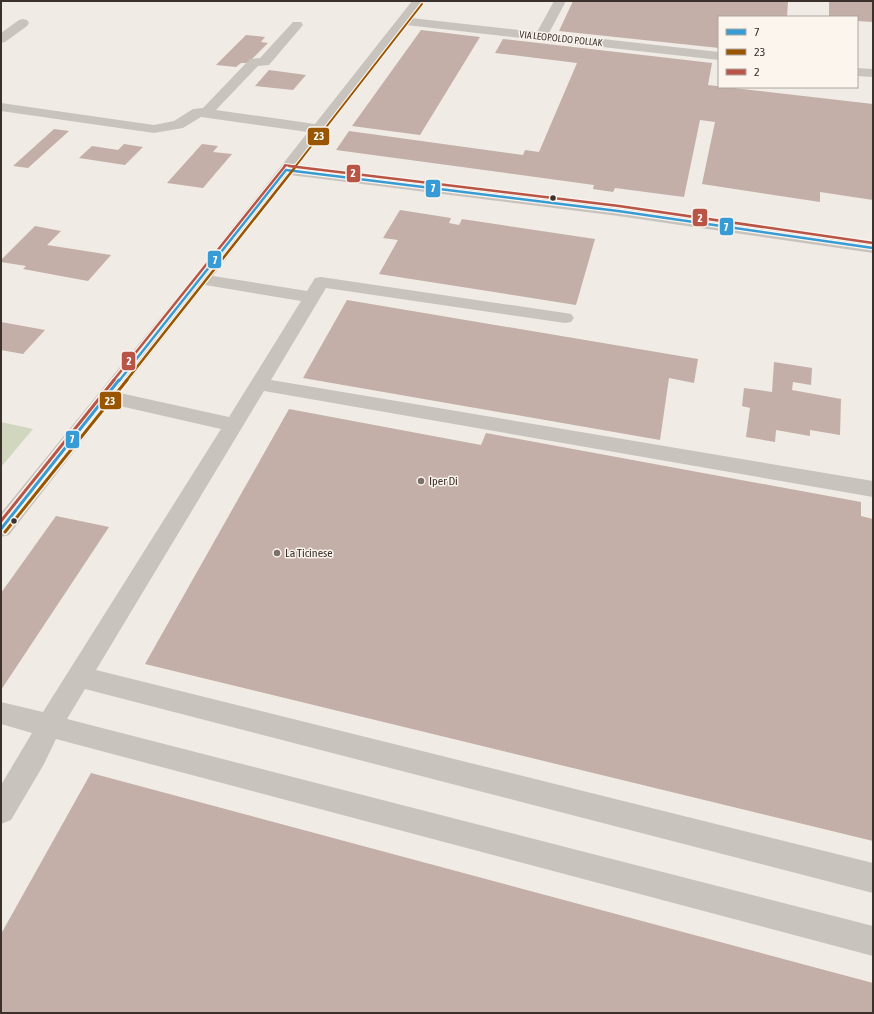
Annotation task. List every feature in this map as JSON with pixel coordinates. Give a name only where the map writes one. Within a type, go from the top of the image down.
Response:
[{"type":"street","points":[[1,529],[201,279],[404,21],[418,1]]},
{"type":"street","points":[[541,36],[560,1],[555,1]]},
{"type":"street","name":"VIA LEOPOLDO POLLAK","points":[[404,21],[718,56]]},
{"type":"street","points":[[1,39],[23,23]]},
{"type":"street","points":[[206,113],[251,66],[256,62],[264,62],[297,25]]},
{"type":"street","points":[[858,72],[873,73]]},
{"type":"street","points":[[1,107],[154,129],[178,125],[198,112],[319,129]]},
{"type":"street","points":[[286,170],[618,211],[873,248]]},
{"type":"street","points":[[201,279],[312,297]]},
{"type":"street","points":[[1,811],[34,755],[49,725],[321,282],[565,318]]},
{"type":"street","points":[[259,384],[873,489]]},
{"type":"street","points":[[107,397],[234,425]]},
{"type":"street","points":[[79,677],[873,878]]},
{"type":"street","points":[[1,713],[873,941]]},
{"type":"green space","points":[[1,422],[33,429],[1,467]]},
{"type":"building","points":[[573,1],[788,2],[787,16],[718,16],[718,48],[559,31]]},
{"type":"building","points":[[829,1],[873,1],[873,22],[858,21],[858,16],[829,16]]},
{"type":"building","points":[[421,30],[480,37],[420,135],[352,126]]},
{"type":"building","points":[[246,35],[265,37],[261,42],[268,43],[248,63],[241,63],[236,67],[216,65]]},
{"type":"building","points":[[503,39],[712,63],[708,85],[718,86],[718,88],[734,88],[873,104],[873,200],[820,192],[820,202],[702,184],[715,122],[700,120],[684,197],[615,188],[613,192],[593,189],[594,185],[336,150],[349,131],[523,155],[525,150],[539,152],[577,63],[495,53]]},
{"type":"building","points":[[269,70],[306,75],[293,90],[255,86]]},
{"type":"building","points":[[54,129],[69,131],[28,168],[13,166]]},
{"type":"building","points":[[124,144],[143,147],[125,165],[79,158],[92,146],[118,150]]},
{"type":"building","points":[[202,144],[218,146],[213,152],[232,154],[203,188],[167,183]]},
{"type":"building","points":[[400,210],[451,218],[449,223],[459,225],[462,219],[595,239],[576,305],[379,274],[398,240],[383,238]]},
{"type":"building","points":[[35,226],[61,231],[47,245],[111,255],[88,281],[23,269],[26,266],[1,262],[1,260]]},
{"type":"building","points":[[347,300],[698,359],[694,383],[669,378],[660,440],[303,378]]},
{"type":"building","points":[[1,322],[45,330],[23,354],[1,350]]},
{"type":"building","points":[[774,362],[812,368],[811,385],[793,382],[792,390],[841,399],[840,435],[810,430],[810,436],[776,430],[775,442],[746,437],[750,408],[742,406],[744,388],[772,392]]},
{"type":"building","points":[[289,409],[481,445],[486,433],[861,502],[861,516],[873,519],[873,841],[145,664]]},
{"type":"building","points":[[56,516],[109,527],[1,690],[1,593]]},
{"type":"building","points":[[91,773],[873,983],[873,1013],[1,1013],[1,934]]},
{"type":"transit line","name":"23","points":[[5,532],[205,282],[422,4]]},
{"type":"transit line","name":"2","points":[[1,521],[285,165],[619,206],[873,243]]},
{"type":"transit line","name":"7","points":[[286,170],[618,211],[873,248]]},
{"type":"transit line","name":"7","points":[[1,529],[286,170]]},
{"type":"place","name":"Iper Di","points":[[421,481]]},
{"type":"place","name":"La Ticinese","points":[[277,553]]}]
